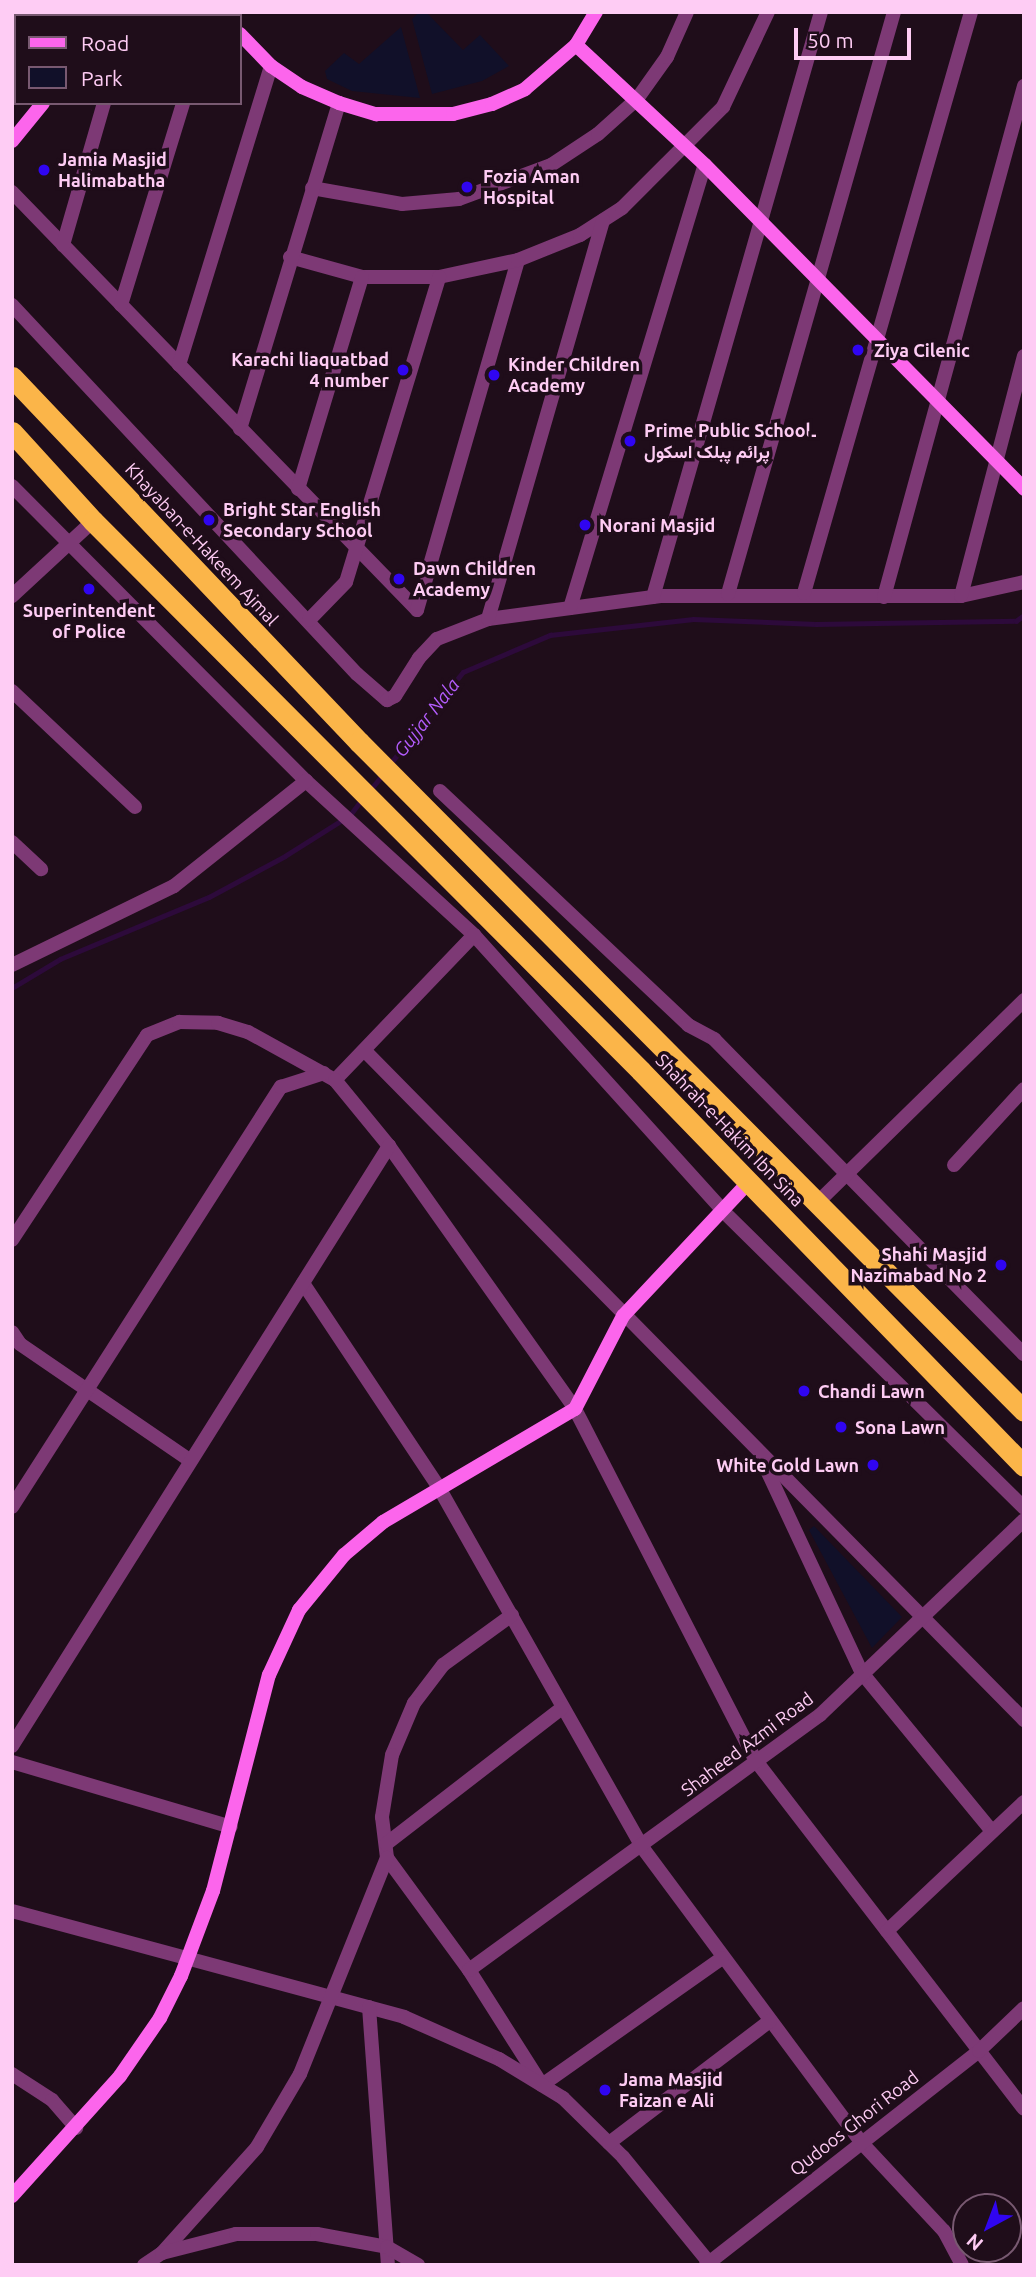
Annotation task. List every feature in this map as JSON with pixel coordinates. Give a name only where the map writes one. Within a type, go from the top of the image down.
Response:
[{"type":"highway","name":"Khayaban-e-Hakeem Ajmal","points":[[12,377],[426,809]]},
{"type":"highway","points":[[12,432],[93,521]]},
{"type":"highway","name":"Shahrah-e-Hakim Ibn Sina","points":[[93,521],[401,828],[1024,1466]]},
{"type":"highway","name":"Shahrah-e-Hakim Ibn Sina","points":[[426,809],[1024,1411]]},
{"type":"street","points":[[242,36],[271,66],[302,87],[339,103],[376,114],[453,114],[492,104],[525,89],[576,45],[596,12]]},
{"type":"street","points":[[312,188],[348,198],[402,204],[459,199],[551,165],[598,134],[637,99],[667,57],[687,12]]},
{"type":"street","points":[[290,257],[362,277],[439,277],[518,260],[603,220],[622,208],[687,147],[723,107],[768,12]]},
{"type":"street","points":[[653,597],[821,12]]},
{"type":"street","points":[[728,594],[894,12]]},
{"type":"street","points":[[804,593],[878,344],[971,12]]},
{"type":"street","points":[[576,45],[687,147],[816,282],[1024,489]]},
{"type":"street","points":[[179,365],[271,66]]},
{"type":"street","points":[[884,597],[1024,86]]},
{"type":"street","points":[[240,429],[290,257],[339,103]]},
{"type":"street","points":[[12,142],[41,105]]},
{"type":"street","points":[[63,245],[103,105]]},
{"type":"street","points":[[121,305],[182,105]]},
{"type":"street","points":[[569,608],[705,165]]},
{"type":"street","points":[[12,192],[417,610],[518,260]]},
{"type":"street","points":[[488,619],[603,220]]},
{"type":"street","points":[[298,489],[362,277]]},
{"type":"street","points":[[309,620],[346,582],[439,277]]},
{"type":"street","points":[[12,305],[357,674],[387,700],[396,696],[419,658],[437,639],[488,619],[653,597],[804,593],[884,597],[961,596],[1024,582]]},
{"type":"street","points":[[961,596],[994,460],[1024,356]]},
{"type":"street","points":[[12,486],[67,545],[306,781],[474,934],[723,1211],[1024,1507]]},
{"type":"street","points":[[12,596],[93,521]]},
{"type":"street","points":[[12,691],[135,807]]},
{"type":"street","points":[[12,965],[174,886],[306,781]]},
{"type":"street","points":[[440,791],[688,1025],[714,1039],[1024,1354]]},
{"type":"street","points":[[12,842],[41,869]]},
{"type":"street","points":[[12,1507],[85,1389],[281,1087],[330,1077],[366,1052],[474,934]]},
{"type":"street","points":[[818,1202],[1024,1000]]},
{"type":"street","points":[[12,1240],[147,1035],[179,1022],[218,1023],[248,1032],[330,1077],[389,1146],[575,1409],[756,1761],[1024,2109]]},
{"type":"street","points":[[366,1052],[622,1316],[1024,1720]]},
{"type":"street","points":[[954,1165],[1024,1089]]},
{"type":"street","points":[[12,1746],[188,1459],[389,1146]]},
{"type":"street","points":[[12,2196],[76,2129],[160,2018],[186,1961],[231,1827],[269,1675],[299,1609],[344,1555],[383,1522],[438,1486],[575,1409],[622,1316],[749,1182]]},
{"type":"street","points":[[303,1283],[438,1486],[642,1847],[860,2141],[944,2231],[962,2265]]},
{"type":"street","points":[[12,1332],[20,1344],[188,1459]]},
{"type":"street","points":[[759,1454],[862,1673],[992,1831]]},
{"type":"street","name":"Shaheed Azmi Road","points":[[469,1970],[642,1847],[820,1715],[920,1615],[1024,1520]]},
{"type":"street","points":[[144,2265],[162,2253],[257,2147],[300,2074],[386,1851],[382,1817],[392,1755],[414,1703],[443,1665],[512,1615]]},
{"type":"street","points":[[386,1851],[562,1708]]},
{"type":"street","points":[[12,1762],[231,1827]]},
{"type":"street","points":[[887,1931],[1024,1802]]},
{"type":"street","points":[[386,1851],[469,1970],[542,2085]]},
{"type":"street","points":[[12,1911],[186,1961],[404,2017],[499,2059],[563,2098],[608,2143],[709,2264]]},
{"type":"street","points":[[542,2085],[722,1958]]},
{"type":"street","points":[[369,2007],[388,2265]]},
{"type":"street","name":"Qudoos Ghori Road","points":[[709,2264],[860,2141],[979,2050],[1024,2008]]},
{"type":"street","points":[[608,2143],[770,2021]]},
{"type":"street","points":[[12,2074],[52,2100],[76,2129]]},
{"type":"street","points":[[162,2253],[236,2234],[317,2234],[387,2247],[418,2265]]},
{"type":"green space","points":[[419,12],[426,12],[463,50],[480,35],[509,66],[482,81],[432,94],[412,19]]},
{"type":"green space","points":[[401,27],[420,98],[352,91],[327,79],[325,71],[344,53],[359,64]]},
{"type":"green space","points":[[814,1526],[902,1617],[872,1648],[809,1530]]},
{"type":"waterway","name":"Gujjar Nala","points":[[390,764],[463,672],[550,635],[693,619],[816,624],[1016,621],[1024,615]]},
{"type":"waterway","name":"Gujjar Nala","points":[[371,789],[383,774]]},
{"type":"waterway","name":"Gujjar Nala","points":[[12,988],[60,959],[209,897],[285,856],[350,815],[363,798]]},
{"type":"place","name":"Jamia Masjid Halimabatha","points":[[44,170]]},
{"type":"place","name":"Fozia Aman Hospital","points":[[467,187]]},
{"type":"place","name":"Ziya Cilenic","points":[[858,350]]},
{"type":"place","name":"Karachi liaquatbad 4 number","points":[[403,370]]},
{"type":"place","name":"Kinder Children Academy","points":[[494,375]]},
{"type":"place","name":"Prime Public School۔ پرائم پبلک اسکول","points":[[630,441]]},
{"type":"place","name":"Bright Star English Secondary School","points":[[209,520]]},
{"type":"place","name":"Norani Masjid","points":[[585,525]]},
{"type":"place","name":"Dawn Children Academy","points":[[399,579]]},
{"type":"place","name":"Superintendent of Police","points":[[89,589]]},
{"type":"place","name":"Shahi Masjid Nazimabad No 2","points":[[1001,1265]]},
{"type":"place","name":"Chandi Lawn","points":[[804,1391]]},
{"type":"place","name":"Sona Lawn","points":[[841,1427]]},
{"type":"place","name":"White Gold Lawn","points":[[873,1465]]},
{"type":"place","name":"Jama Masjid Faizan e Ali","points":[[605,2090]]}]
